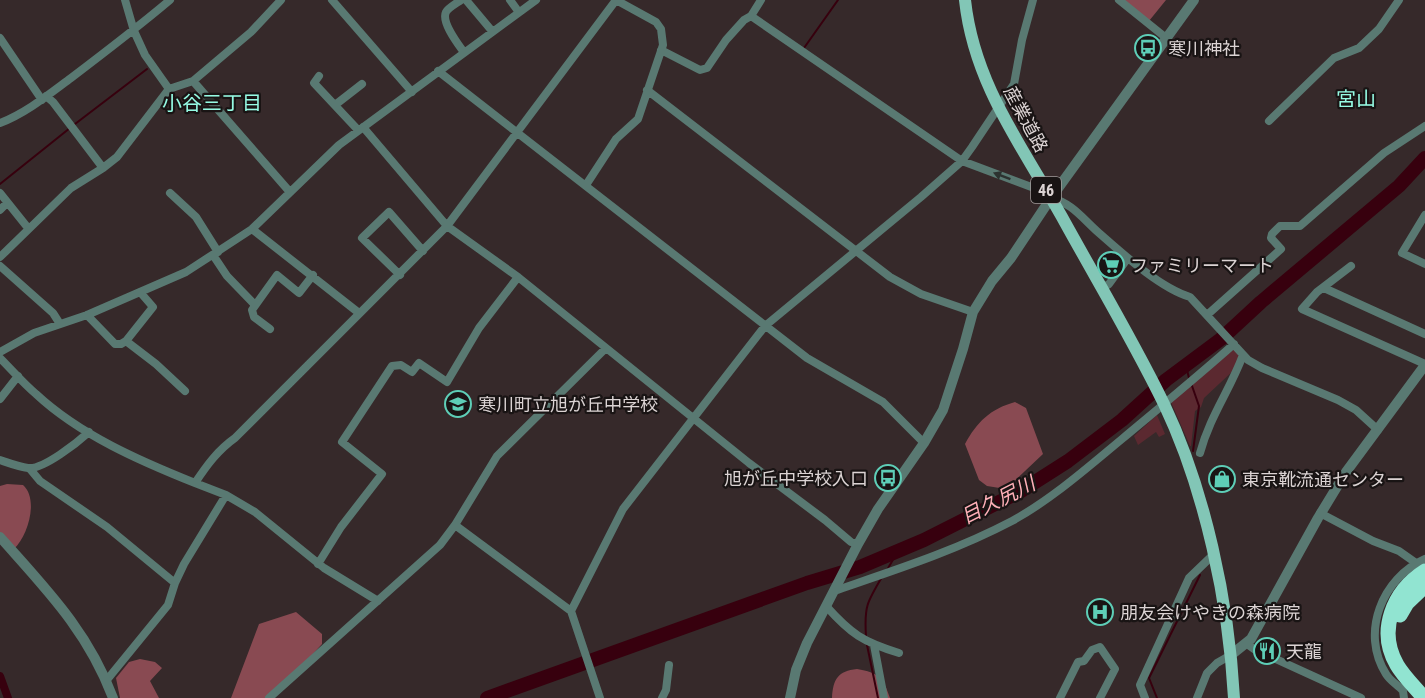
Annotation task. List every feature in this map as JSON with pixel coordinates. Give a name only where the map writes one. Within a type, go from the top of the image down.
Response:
[{"type":"highway","points":[[1423,567],[1406,586],[1394,605],[1388,628],[1390,649],[1398,667],[1424,698]]},
{"type":"highway","points":[[1425,586],[1401,612],[1397,632],[1405,660],[1425,686]]},
{"type":"main road","name":"産業道路","points":[[965,0],[978,61],[998,108],[1051,198],[1163,403]]},
{"type":"main road","name":"46","points":[[1163,403],[1202,508],[1214,554],[1231,655],[1234,698]]},
{"type":"street","points":[[126,0],[134,31],[145,55],[169,89]]},
{"type":"street","points":[[0,123],[15,118],[44,98],[134,31],[170,0]]},
{"type":"street","points":[[0,256],[71,188],[117,157],[169,89],[194,81],[251,32],[281,0]]},
{"type":"street","points":[[332,0],[412,92]]},
{"type":"street","points":[[461,0],[446,12],[445,16],[448,29],[463,51]]},
{"type":"street","points":[[466,0],[492,31]]},
{"type":"street","points":[[510,0],[518,11]]},
{"type":"street","points":[[0,352],[26,337],[87,315],[186,272],[252,229],[333,149],[412,92],[463,51],[536,0]]},
{"type":"street","points":[[661,50],[700,70],[707,68],[726,40],[744,20],[751,16],[761,0]]},
{"type":"street","points":[[571,611],[623,508],[765,326],[962,161],[1014,84],[1022,40],[1033,0]]},
{"type":"street","points":[[1119,0],[1165,37]]},
{"type":"street","points":[[790,698],[796,670],[803,652],[856,547],[943,410],[951,391],[973,312],[992,281],[1011,258],[1165,37],[1194,0]]},
{"type":"street","points":[[1269,121],[1334,58],[1359,48],[1379,29],[1399,0]]},
{"type":"street","points":[[195,483],[223,446],[235,438],[447,226],[516,132],[620,1],[656,22],[661,28],[663,45],[638,119],[612,144],[586,184]]},
{"type":"street","points":[[751,16],[962,161],[1034,188],[1043,186]]},
{"type":"street","points":[[0,38],[44,98],[53,102],[103,168]]},
{"type":"street","points":[[438,71],[586,184],[765,326],[819,365],[883,402],[924,443]]},
{"type":"street","points":[[319,76],[314,82],[360,128],[447,226],[518,278],[605,349],[825,520],[856,547]]},
{"type":"street","points":[[194,81],[289,192]]},
{"type":"street","points":[[335,105],[362,84]]},
{"type":"street","points":[[647,90],[890,277],[921,294],[973,312]]},
{"type":"street","points":[[1208,315],[1281,249],[1271,238],[1280,226],[1300,226],[1383,153],[1425,126]]},
{"type":"street","points":[[0,193],[4,207],[28,228]]},
{"type":"street","points":[[170,193],[195,217],[228,276],[255,305]]},
{"type":"street","points":[[1051,198],[1069,206],[1128,258],[1179,294],[1190,297],[1243,355],[1262,368],[1338,400],[1356,410],[1378,430]]},
{"type":"street","points":[[400,275],[362,238],[389,212],[423,251]]},
{"type":"street","points":[[1424,220],[1402,253],[1425,264]]},
{"type":"street","points":[[252,229],[359,313]]},
{"type":"street","points":[[1101,289],[1109,284],[1128,258]]},
{"type":"street","points":[[0,266],[52,313],[60,324]]},
{"type":"street","points":[[1197,698],[1207,674],[1216,663],[1247,644],[1320,513],[1346,472],[1425,364],[1302,309],[1317,292],[1351,266]]},
{"type":"street","points":[[270,329],[254,317],[252,310],[277,275],[299,293],[313,275]]},
{"type":"street","points":[[318,564],[341,527],[382,474],[342,442],[393,366],[401,364],[412,372],[419,363],[447,382],[480,328],[518,278]]},
{"type":"street","points":[[1324,288],[1425,334]]},
{"type":"street","points":[[87,315],[115,344],[121,344],[126,341],[153,307],[140,292]]},
{"type":"street","points":[[126,341],[156,364],[184,391]]},
{"type":"street","points":[[835,589],[937,556],[1014,520],[1057,492],[1191,381],[1233,343]]},
{"type":"street","points":[[269,698],[440,545],[455,525],[497,456],[605,349]]},
{"type":"street","points":[[1200,453],[1210,421],[1243,355]]},
{"type":"street","points":[[0,358],[36,395],[89,432],[133,456],[226,495],[255,512],[318,564],[378,601]]},
{"type":"street","points":[[0,399],[18,376]]},
{"type":"street","points":[[30,469],[75,445],[89,432]]},
{"type":"street","points":[[0,460],[30,469],[40,481],[107,526],[175,583]]},
{"type":"street","points":[[106,681],[168,605],[184,564],[226,495]]},
{"type":"street","points":[[1320,513],[1373,541],[1399,551],[1423,567]]},
{"type":"street","points":[[455,525],[571,611],[600,698]]},
{"type":"street","points":[[0,537],[64,610],[94,654],[112,698]]},
{"type":"street","points":[[1145,698],[1140,685],[1189,578],[1214,554]]},
{"type":"street","points":[[1404,698],[1403,691],[1387,676],[1382,664],[1376,644],[1375,627],[1378,610],[1386,592],[1397,578],[1423,567]]},
{"type":"street","points":[[826,606],[849,631],[874,645],[899,653]]},
{"type":"street","points":[[1247,644],[1350,696],[1361,698]]},
{"type":"street","points":[[874,645],[884,698]]},
{"type":"street","points":[[1072,698],[1061,695],[1078,662],[1084,662],[1092,650],[1100,647],[1115,669],[1100,698]]},
{"type":"street","points":[[662,698],[666,690],[669,665]]},
{"type":"shaded area","points":[[1124,0],[1166,0],[1149,21]]},
{"type":"shaded area","points":[[1234,349],[1240,355],[1235,369],[1204,398],[1201,407],[1195,411],[1190,446],[1171,402]]},
{"type":"shaded area","points":[[1015,402],[1026,408],[1043,454],[1006,489],[987,486],[979,480],[965,444],[985,417],[998,408]]},
{"type":"shaded area","points":[[1157,415],[1165,434],[1159,437],[1156,432],[1138,445],[1134,436]]},
{"type":"shaded area","points":[[23,485],[28,491],[31,508],[24,535],[14,549],[0,540],[0,486]]},
{"type":"shaded area","points":[[296,612],[322,634],[322,644],[273,698],[231,698],[259,624]]},
{"type":"shaded area","points":[[140,659],[155,662],[162,668],[150,681],[159,698],[120,698],[116,678],[129,662]]},
{"type":"shaded area","points":[[857,669],[879,677],[890,698],[832,698],[838,677],[845,672]]},
{"type":"waterway","points":[[804,48],[838,0]]},
{"type":"waterway","points":[[75,124],[147,69]]},
{"type":"waterway","points":[[0,184],[70,128]]},
{"type":"waterway","name":"目久尻川","points":[[487,698],[807,583],[860,567],[924,540],[1021,491],[1068,461],[1122,420],[1166,380],[1221,339],[1261,302],[1399,186],[1425,158]]},
{"type":"waterway","points":[[1186,366],[1189,378]]},
{"type":"waterway","points":[[1191,383],[1199,406],[1193,451]]},
{"type":"waterway","points":[[887,570],[898,551]]},
{"type":"waterway","points":[[1157,698],[1149,678],[1200,575]]},
{"type":"waterway","points":[[866,636],[868,605],[882,577]]},
{"type":"waterway","points":[[867,645],[878,698]]},
{"type":"waterway","points":[[0,676],[8,698]]},
{"type":"place","name":"寒川神社","points":[[1148,48]]},
{"type":"place","name":"ファミリーマート","points":[[1111,265]]},
{"type":"place","name":"寒川町立旭が丘中学校","points":[[458,404]]},
{"type":"place","name":"旭が丘中学校入口","points":[[888,478]]},
{"type":"place","name":"東京靴流通センター","points":[[1222,479]]},
{"type":"place","name":"朋友会けやきの森病院","points":[[1100,612]]},
{"type":"place","name":"天龍","points":[[1267,651]]},
{"type":"district","name":"宮山","points":[[1356,99]]},
{"type":"district","name":"小谷三丁目","points":[[212,103]]}]
